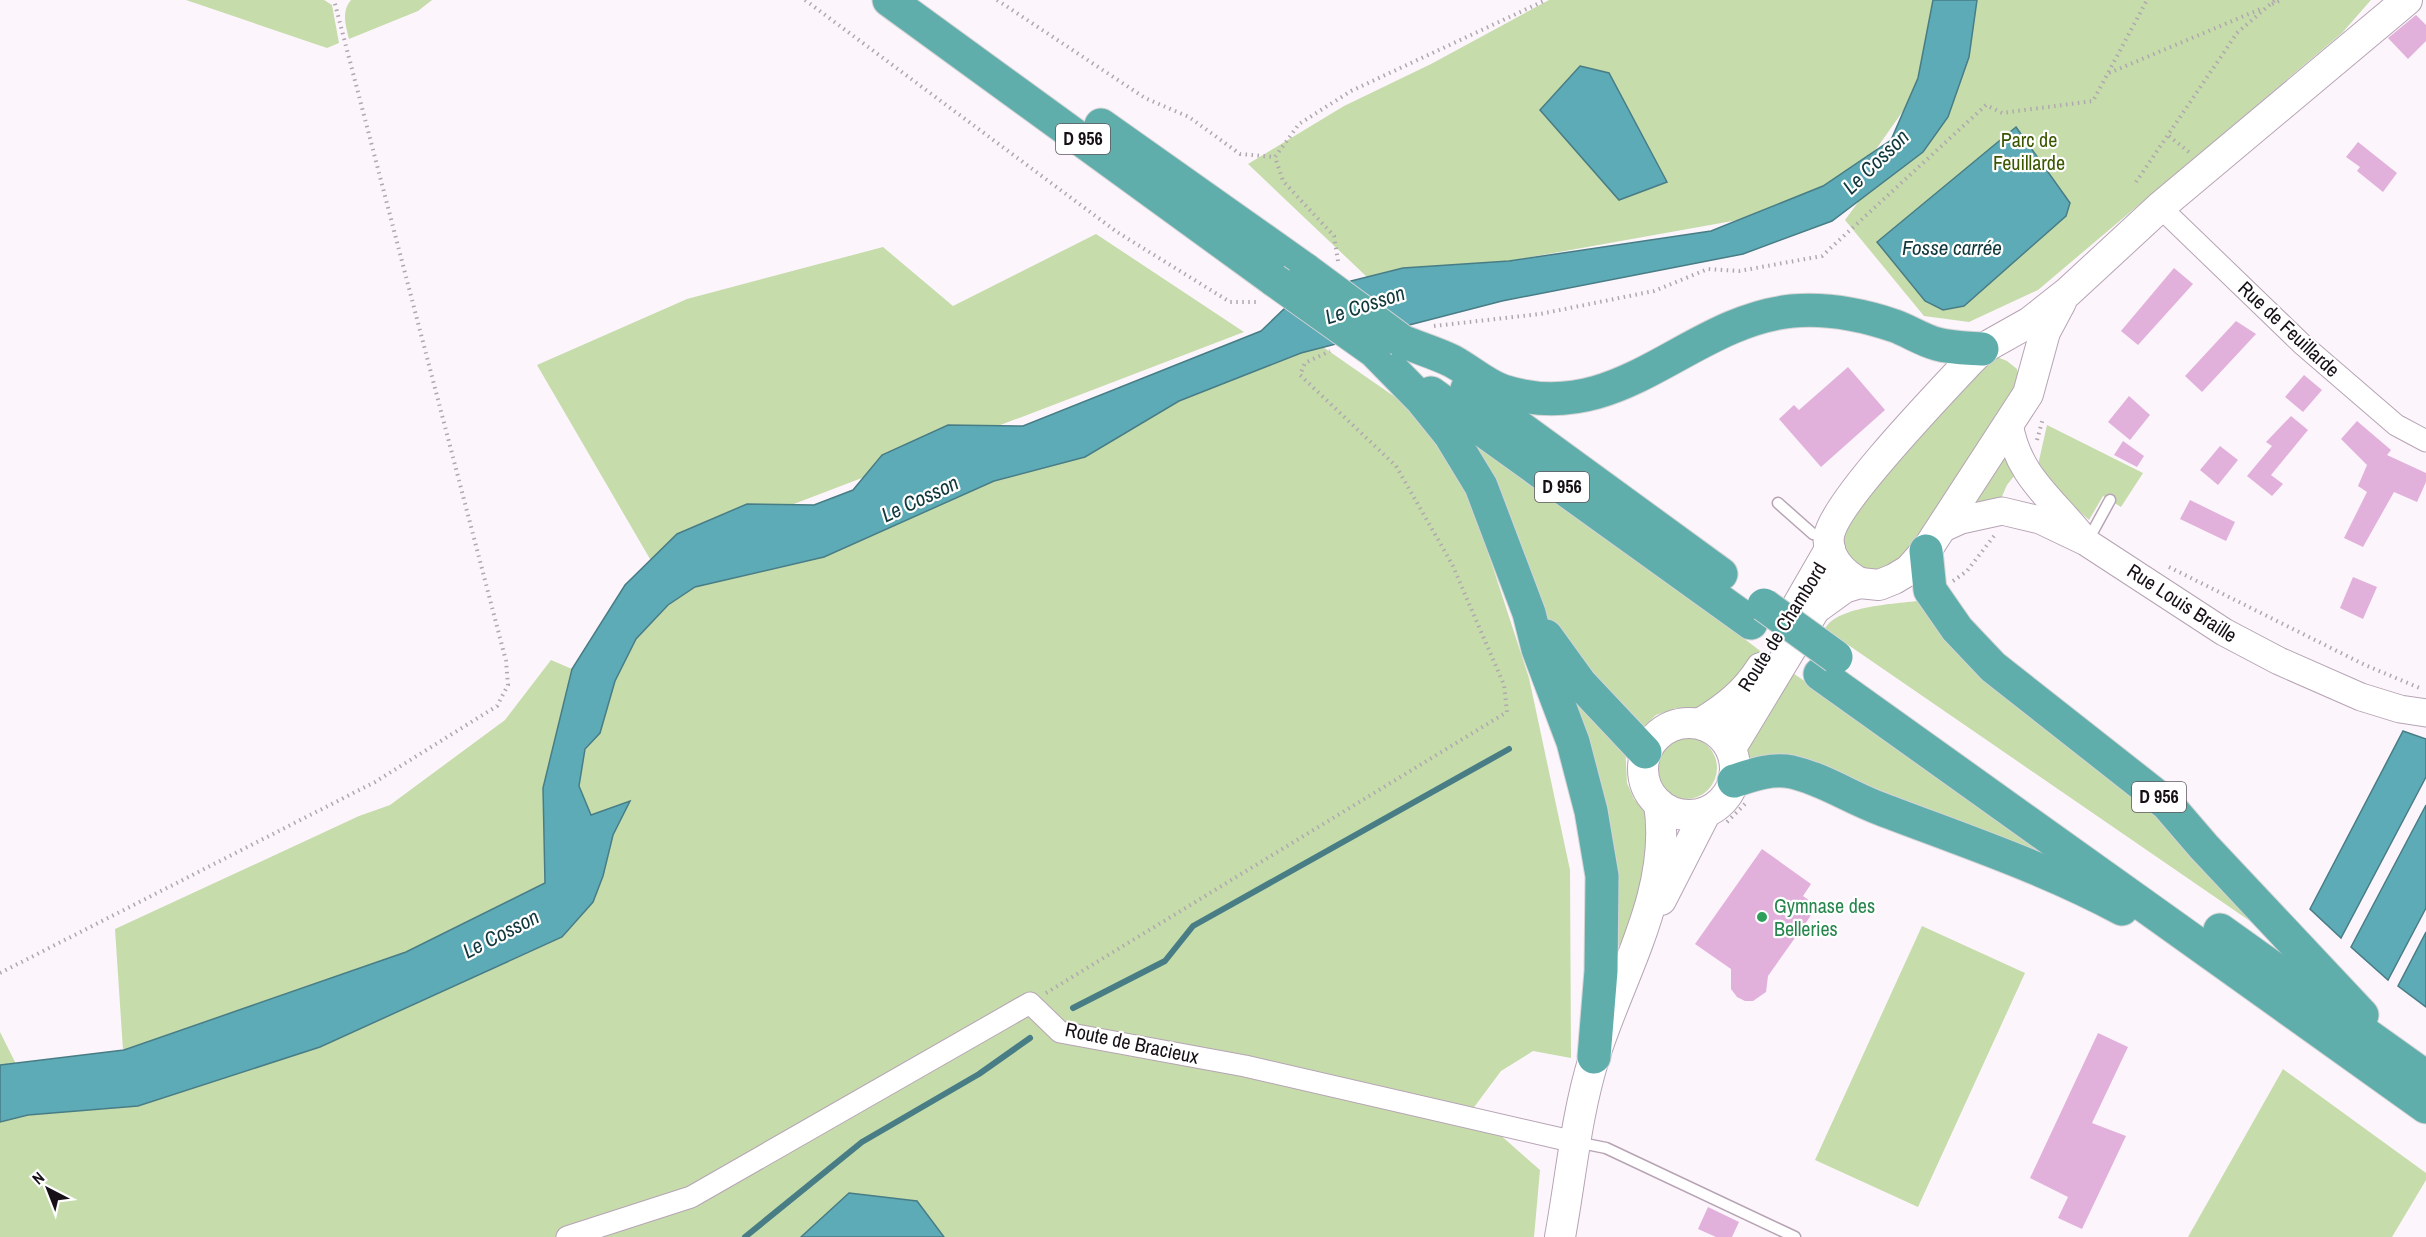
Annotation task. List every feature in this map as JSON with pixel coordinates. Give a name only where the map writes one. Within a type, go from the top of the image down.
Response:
[{"type":"highway","name":"D 956","points":[[888,0],[1269,291],[1388,346],[1828,666],[2191,937],[2426,1107]]},
{"type":"highway","name":"D 956","points":[[926,0],[1317,268],[1388,346],[1421,399],[1467,460],[1480,486],[1529,613],[1538,649],[1573,742],[1591,811],[1602,876],[1601,971],[1594,1057]]},
{"type":"highway","name":"D 956","points":[[1388,346],[1451,361],[1501,390],[1557,399],[1581,397],[1607,391],[1728,330],[1762,318],[1792,311],[1841,313],[1865,317],[1936,344],[1990,345]]},
{"type":"highway","name":"D 956","points":[[1933,540],[1930,590],[1957,629],[1993,667],[2167,804],[2204,847],[2332,980],[2396,1055]]},
{"type":"highway","name":"D 956","points":[[1529,613],[1573,674],[1645,752]]},
{"type":"highway","name":"D 956","points":[[1828,666],[2426,1077]]},
{"type":"highway","name":"D 956","points":[[1747,776],[1790,772],[1818,781],[1865,803],[2083,888],[2131,914],[2191,937]]},
{"type":"main road","points":[[1990,345],[2030,322],[2068,292],[2160,207],[2407,0]]},
{"type":"main road","points":[[1829,543],[1846,575],[1860,583],[1879,585],[1909,570],[1933,540],[2028,394],[2045,332],[2068,292]]},
{"type":"main road","points":[[1990,345],[2018,347],[2029,358],[2034,369]]},
{"type":"main road","name":"Route de Chambord","points":[[1701,723],[1719,712],[1750,685],[1829,543],[1833,523],[1855,492],[1928,407],[1990,345]]},
{"type":"main road","points":[[1731,748],[1815,609],[1830,596],[1860,583]]},
{"type":"main road","points":[[1641,930],[1712,821],[1718,805],[1747,776],[1734,759],[1731,748],[1718,733],[1701,723],[1674,724],[1661,730],[1645,752],[1643,780],[1649,794],[1659,804],[1681,815],[1712,821]]},
{"type":"main road","points":[[1560,1237],[1582,1101],[1594,1057],[1641,930],[1660,860],[1662,827],[1659,804]]},
{"type":"street","name":"Rue de Feuillarde","points":[[2160,207],[2302,344],[2396,425],[2426,441]]},
{"type":"street","points":[[2010,423],[2013,446],[2026,470],[2086,542]]},
{"type":"street","name":"Rue Louis Braille","points":[[1933,540],[1970,517],[2002,511],[2040,520],[2086,542],[2224,632],[2279,661],[2361,697],[2400,709],[2426,713]]},
{"type":"street","name":"Route de Bracieux","points":[[567,1237],[691,1197],[1030,1003],[1060,1032],[1245,1066],[1575,1142]]},
{"type":"lane","points":[[2086,542],[2110,500]]},
{"type":"lane","points":[[1778,503],[1813,534],[1829,543]]},
{"type":"lane","points":[[1575,1142],[1606,1148],[1796,1237]]},
{"type":"path","points":[[0,973],[375,782],[497,706],[508,685],[506,661],[334,0]]},
{"type":"path","points":[[805,0],[1117,232],[1230,302],[1269,291]]},
{"type":"path","points":[[997,0],[1145,98],[1189,117],[1240,154],[1275,157]]},
{"type":"path","points":[[1275,157],[1299,124],[1351,92],[1546,0]]},
{"type":"path","points":[[2136,182],[2237,33],[2275,0]]},
{"type":"path","points":[[2108,73],[2281,0]]},
{"type":"path","points":[[2169,136],[2195,157]]},
{"type":"path","points":[[1275,157],[1283,181],[1334,236],[1338,261],[1317,268]]},
{"type":"path","points":[[2026,470],[2031,462],[2045,408]]},
{"type":"path","points":[[1930,590],[1951,583],[1967,571],[1994,536],[2002,511]]},
{"type":"path","points":[[2167,566],[2365,665],[2426,691]]},
{"type":"path","points":[[1712,821],[1762,783],[1747,776]]},
{"type":"green space","points":[[186,0],[324,0],[332,5],[339,43],[327,48]]},
{"type":"green space","points":[[351,0],[432,0],[418,11],[349,39],[345,14]]},
{"type":"green space","name":"Parc de Feuillarde","points":[[1549,0],[2371,0],[2342,33],[2038,290],[1969,322],[1924,316],[1845,220],[1923,114],[1955,37],[1872,155],[1783,212],[1509,261],[1403,268],[1367,277],[1248,164],[1344,106],[1431,64]]},
{"type":"green space","points":[[1096,234],[1244,332],[650,559],[537,365],[687,299],[883,247],[953,306]]},
{"type":"green space","points":[[1323,347],[1408,406],[1467,488],[1529,678],[1570,870],[1571,1058],[1533,1051],[1501,1071],[1472,1110],[1540,1170],[1534,1237],[0,1237],[0,1122],[27,1115],[138,1106],[320,1047],[562,937],[593,902],[603,876],[613,835],[629,802],[591,815],[579,786],[585,749],[600,733],[615,681],[636,639],[668,605],[695,587],[824,557],[994,481],[1085,457],[1179,401],[1301,353]]},
{"type":"green space","points":[[1997,357],[2017,369],[2019,380],[1904,556],[1892,568],[1883,571],[1867,570],[1853,563],[1844,550],[1843,542],[1852,515],[1984,365]]},
{"type":"green space","points":[[1456,421],[1763,653],[1733,692],[1704,708],[1676,708],[1656,715],[1638,732],[1550,625]]},
{"type":"green space","points":[[2047,425],[2143,473],[2121,507],[2103,496],[2089,520],[2068,501],[2038,465]]},
{"type":"green space","points":[[2008,449],[2018,471],[2007,485],[1999,503],[1968,507]]},
{"type":"green space","points":[[1925,600],[2176,831],[2263,930],[1825,629],[1832,621],[1855,610]]},
{"type":"green space","points":[[551,660],[572,669],[543,788],[545,883],[406,952],[123,1050],[115,929],[359,816],[390,805],[505,720]]},
{"type":"green space","points":[[1557,666],[1625,744],[1627,783],[1634,799],[1647,814],[1652,848],[1623,945],[1609,946]]},
{"type":"green space","points":[[1790,671],[2090,879],[1745,767],[1748,741]]},
{"type":"green space","points":[[1680,737],[1692,737],[1708,746],[1715,756],[1717,768],[1715,780],[1708,790],[1692,799],[1680,799],[1669,794],[1660,785],[1655,774],[1655,762],[1660,751],[1669,742]]},
{"type":"green space","points":[[1922,926],[2025,973],[1918,1207],[1815,1160]]},
{"type":"green space","points":[[0,1032],[16,1064],[0,1068]]},
{"type":"green space","points":[[2283,1069],[2426,1173],[2426,1180],[2392,1237],[2188,1237]]},
{"type":"water","name":"Le Cosson","points":[[1933,0],[1977,0],[1969,57],[1948,117],[1923,152],[1832,221],[1743,254],[1502,301],[1301,353],[1179,401],[1085,457],[994,481],[824,557],[695,587],[668,605],[636,639],[615,681],[600,733],[585,749],[579,786],[591,815],[630,801],[613,835],[603,876],[593,902],[562,937],[320,1047],[138,1106],[28,1115],[0,1122],[0,1065],[124,1050],[406,952],[545,883],[543,788],[572,669],[625,585],[677,534],[747,504],[814,505],[853,490],[882,455],[948,425],[1023,426],[1261,331],[1284,309],[1351,281],[1403,268],[1509,261],[1711,231],[1823,186],[1891,140],[1918,78]]},
{"type":"water","points":[[1580,66],[1609,73],[1667,182],[1619,200],[1540,110]]},
{"type":"water","name":"Fosse carrée","points":[[2016,127],[2070,203],[2066,216],[1964,306],[1943,310],[1925,301],[1877,242]]},
{"type":"water","points":[[2403,731],[2426,739],[2426,777],[2341,938],[2310,909]]},
{"type":"water","points":[[2426,805],[2426,908],[2388,980],[2351,947]]},
{"type":"water","points":[[2426,932],[2426,1007],[2398,986]]},
{"type":"water","points":[[849,1193],[917,1201],[944,1237],[801,1237]]},
{"type":"building","points":[[2416,15],[2426,25],[2426,41],[2408,59],[2388,38]]},
{"type":"building","points":[[2358,142],[2397,173],[2383,192],[2357,171],[2360,167],[2346,157]]},
{"type":"building","points":[[2174,268],[2193,284],[2138,345],[2121,331]]},
{"type":"building","points":[[2236,321],[2256,334],[2202,392],[2185,376]]},
{"type":"building","points":[[1848,367],[1885,410],[1821,467],[1779,419],[1794,405],[1799,410]]},
{"type":"building","points":[[2304,375],[2322,390],[2303,412],[2285,397]]},
{"type":"building","points":[[2129,396],[2150,415],[2130,440],[2108,422]]},
{"type":"building","points":[[2291,416],[2308,430],[2271,475],[2283,484],[2272,496],[2247,476],[2272,446],[2266,442]]},
{"type":"building","points":[[2357,421],[2391,450],[2387,455],[2426,473],[2426,482],[2417,502],[2394,492],[2363,547],[2344,538],[2367,492],[2358,486],[2367,465],[2341,439]]},
{"type":"building","points":[[2123,441],[2144,456],[2137,467],[2114,455]]},
{"type":"building","points":[[2220,446],[2238,460],[2218,485],[2200,470]]},
{"type":"building","points":[[2190,500],[2235,522],[2226,541],[2180,519]]},
{"type":"building","points":[[2353,577],[2377,587],[2363,619],[2340,608]]},
{"type":"building","name":"Gymnase des Belleries","points":[[1762,849],[1811,884],[1803,896],[1817,906],[1803,927],[1798,929],[1797,935],[1768,976],[1766,992],[1753,1001],[1745,1001],[1737,997],[1731,989],[1731,969],[1695,944]]},
{"type":"building","points":[[2098,1033],[2128,1047],[2092,1123],[2126,1136],[2082,1229],[2058,1218],[2068,1197],[2030,1178]]},
{"type":"building","points":[[1708,1207],[1739,1222],[1732,1237],[1716,1237],[1698,1229]]},
{"type":"waterway","points":[[1073,1008],[1165,961],[1193,926],[1509,749]]},
{"type":"waterway","points":[[745,1237],[862,1142],[979,1074],[1030,1038]]},
{"type":"place","name":"Gymnase des Belleries","points":[[1762,917]]}]
